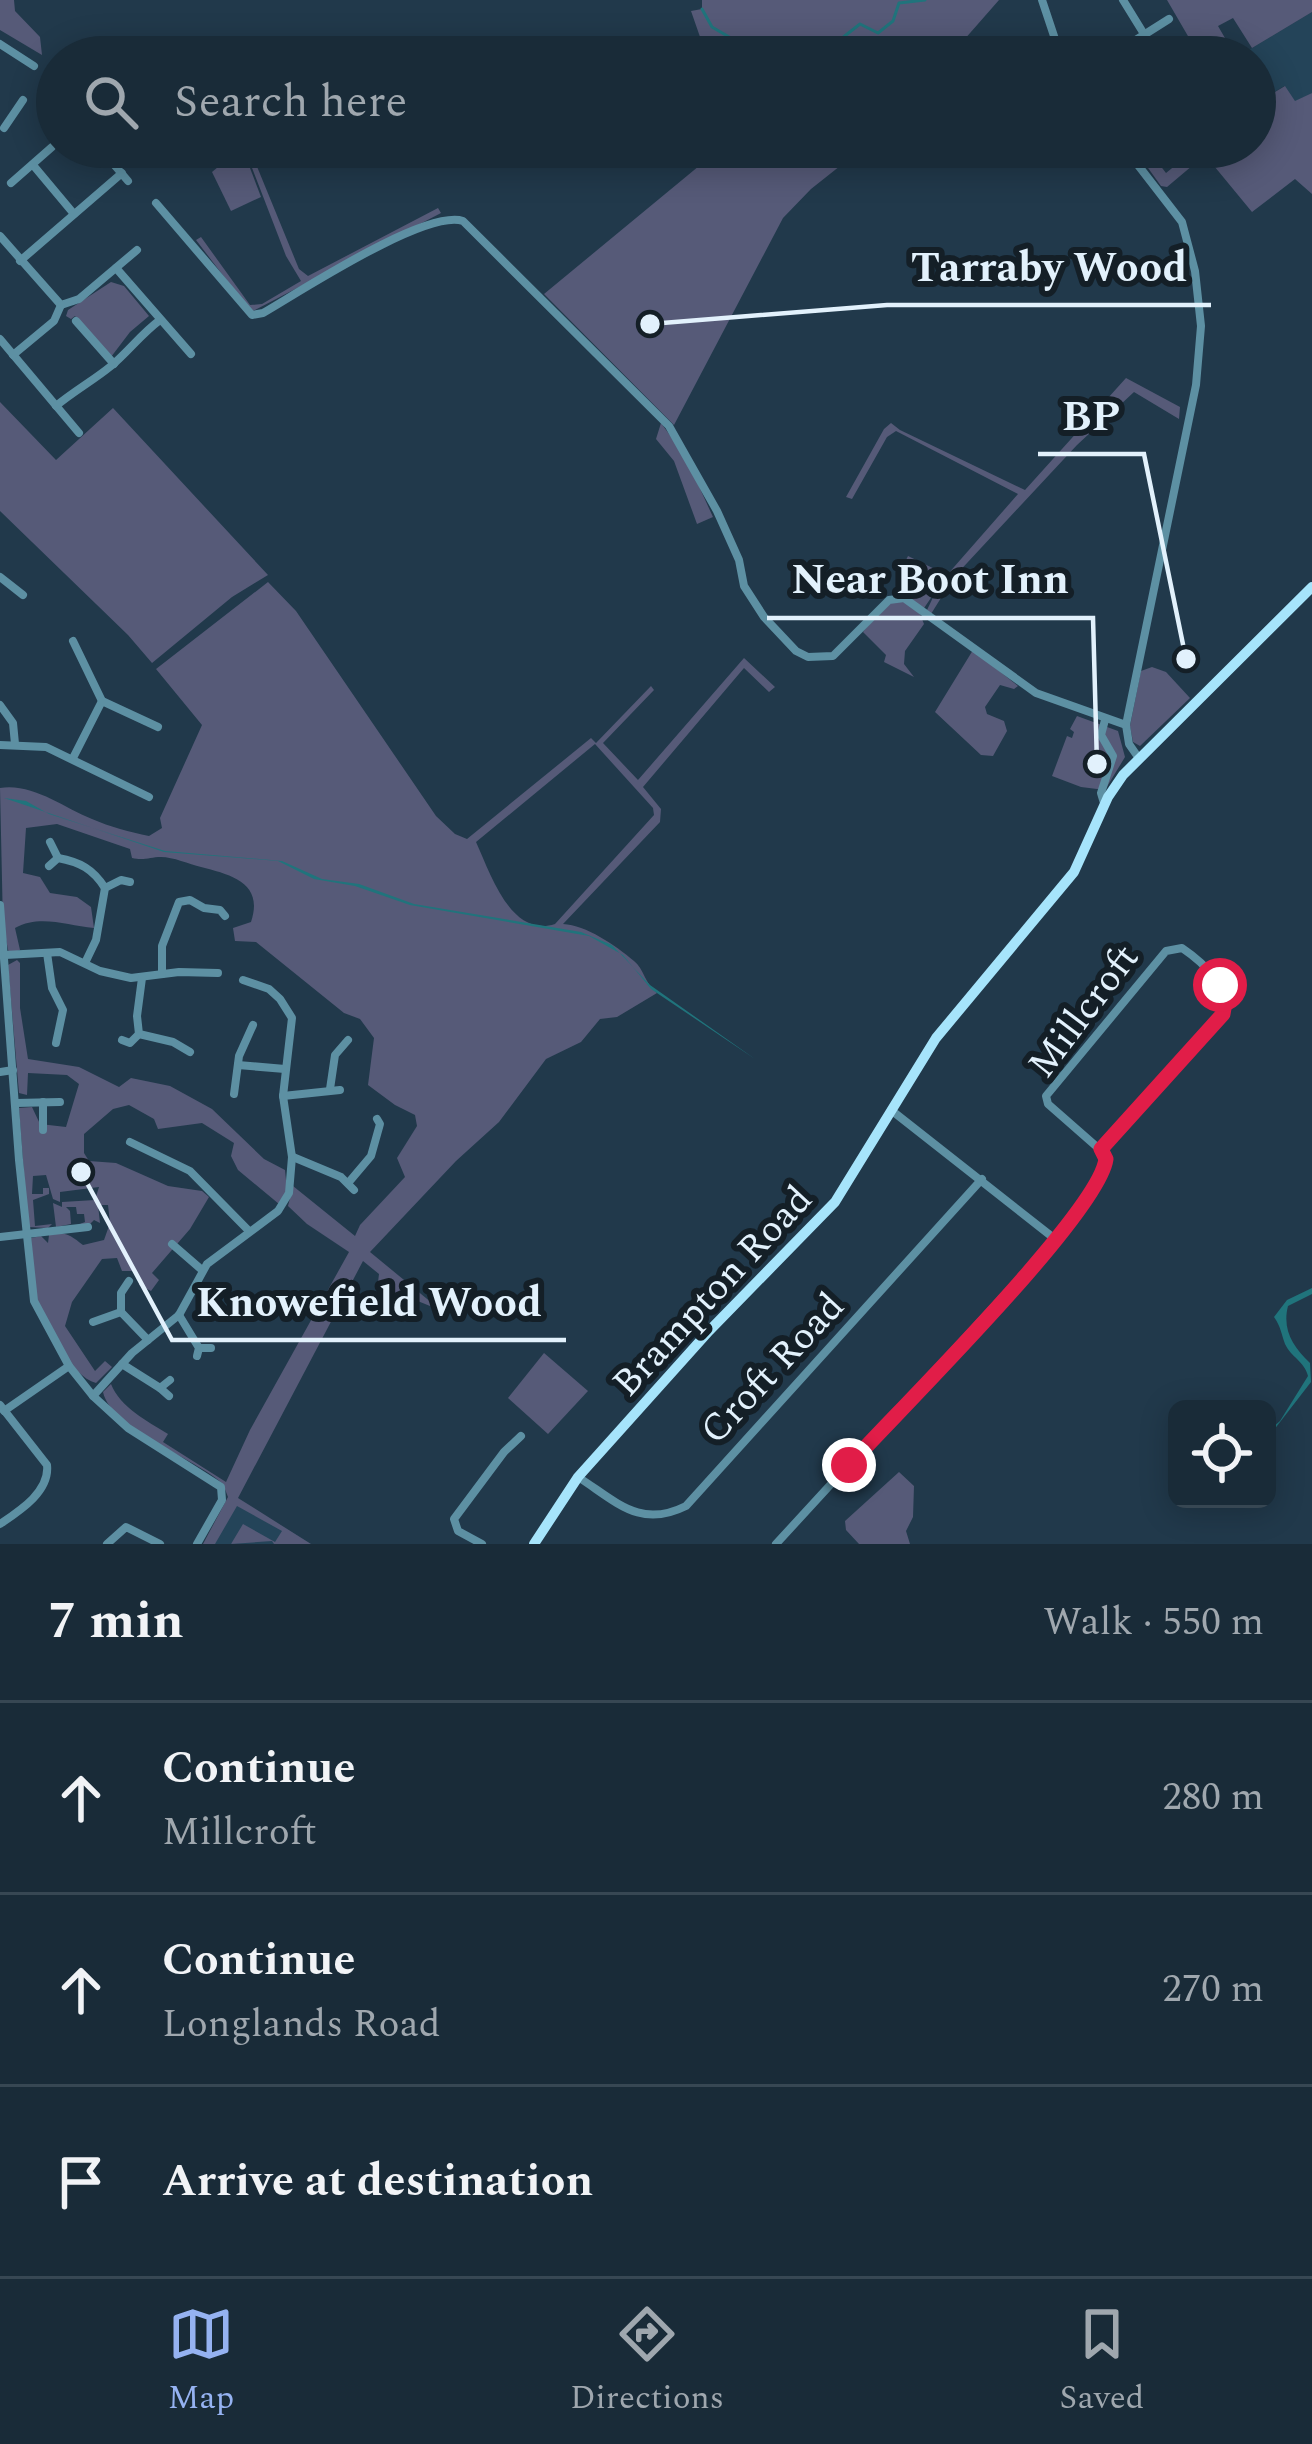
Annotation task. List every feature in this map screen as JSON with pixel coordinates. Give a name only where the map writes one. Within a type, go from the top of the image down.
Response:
[{"type":"main road","name":"Brampton Road","points":[[534,1544],[578,1477],[709,1331],[836,1202],[916,1067],[965,998],[1060,892],[1105,804],[1138,757],[1312,587]]},
{"type":"street","points":[[1042,0],[1053,36]]},
{"type":"street","points":[[1123,0],[1144,34]]},
{"type":"street","points":[[1141,36],[1169,19]]},
{"type":"street","points":[[0,44],[34,66]]},
{"type":"street","points":[[1,129],[23,100]]},
{"type":"street","points":[[11,183],[36,163]]},
{"type":"street","points":[[33,166],[74,214]]},
{"type":"street","points":[[20,261],[125,177],[117,168]]},
{"type":"street","points":[[1138,757],[1129,744],[1126,725],[1196,385],[1201,326],[1195,271],[1182,222],[1140,168]]},
{"type":"street","points":[[156,202],[252,315],[412,230],[441,218],[463,221],[669,426],[732,542],[749,596],[796,651],[808,657],[833,656],[889,601],[904,598],[1036,693],[1126,725]]},
{"type":"street","points":[[0,236],[61,305],[61,313],[13,355]]},
{"type":"street","points":[[61,305],[79,299],[137,250]]},
{"type":"street","points":[[116,268],[191,354]]},
{"type":"street","points":[[56,406],[114,364],[137,337],[160,320]]},
{"type":"street","points":[[76,321],[114,364]]},
{"type":"street","points":[[0,339],[79,433]]},
{"type":"street","points":[[0,577],[23,595]]},
{"type":"street","points":[[73,641],[102,700],[158,727]]},
{"type":"street","points":[[73,758],[102,700]]},
{"type":"street","points":[[0,705],[14,723],[15,744]]},
{"type":"street","points":[[1105,720],[1101,735],[1113,757],[1101,793],[1105,804]]},
{"type":"street","points":[[0,745],[46,747],[149,797]]},
{"type":"street","points":[[50,842],[58,858],[93,871],[105,888],[96,940],[85,963]]},
{"type":"street","points":[[49,866],[58,858]]},
{"type":"street","points":[[105,888],[121,880],[130,882]]},
{"type":"street","points":[[162,974],[162,946],[176,905],[190,900],[204,908],[217,904],[225,916]]},
{"type":"street","points":[[0,905],[34,1301],[69,1366],[93,1396],[128,1427],[215,1481],[223,1496],[196,1544]]},
{"type":"street","name":"Millcroft","points":[[776,1544],[1055,1239],[1101,1175],[1106,1159],[1101,1149],[1048,1104],[1047,1094],[1166,951],[1182,949],[1220,985],[1226,997],[1223,1014],[1101,1149]]},
{"type":"street","points":[[47,952],[52,988],[63,1010],[56,1043]]},
{"type":"street","points":[[5,955],[60,952],[109,974],[142,978],[218,974]]},
{"type":"street","points":[[139,1034],[136,1016],[142,978]]},
{"type":"street","points":[[93,1396],[179,1315],[202,1270],[216,1254],[268,1220],[285,1202],[293,1173],[283,1096],[290,1011],[269,989],[243,980]]},
{"type":"street","points":[[234,1094],[238,1065],[254,1025]]},
{"type":"street","points":[[121,1054],[126,1042],[139,1034],[173,1042],[190,1052]]},
{"type":"street","points":[[283,1096],[335,1090],[335,1055],[347,1040]]},
{"type":"street","points":[[238,1065],[285,1069]]},
{"type":"street","points":[[0,1072],[13,1070]]},
{"type":"street","points":[[43,1102],[43,1130]]},
{"type":"street","points":[[16,1103],[60,1102]]},
{"type":"street","points":[[890,1109],[1055,1239]]},
{"type":"street","points":[[292,1157],[351,1186],[371,1156],[381,1123]]},
{"type":"street","points":[[130,1142],[190,1171],[249,1231]]},
{"type":"street","name":"Croft Road","points":[[578,1477],[639,1515],[663,1517],[686,1506],[982,1179]]},
{"type":"street","points":[[0,1237],[88,1228]]},
{"type":"street","points":[[172,1244],[202,1270]]},
{"type":"street","points":[[129,1281],[121,1292],[122,1312],[148,1340]]},
{"type":"street","points":[[93,1322],[122,1312]]},
{"type":"street","points":[[179,1315],[198,1352],[211,1348]]},
{"type":"street","points":[[122,1364],[169,1396]]},
{"type":"street","points":[[0,1524],[34,1496],[48,1472],[2,1408],[69,1366]]},
{"type":"street","points":[[160,1388],[170,1380]]},
{"type":"street","points":[[482,1544],[458,1531],[454,1519],[521,1436]]},
{"type":"street","points":[[107,1544],[118,1531],[132,1527],[160,1544]]},
{"type":"shaded area","points":[[0,0],[14,0],[15,11],[39,36],[36,51],[0,30]]},
{"type":"shaded area","points":[[702,0],[999,0],[967,36],[700,36],[691,11],[702,9]]},
{"type":"shaded area","points":[[1167,0],[1312,0],[1312,12],[1272,36],[1244,36],[1233,18],[1218,26],[1224,36],[1188,36]]},
{"type":"shaded area","points":[[1312,12],[1312,93],[1295,102],[1284,86],[1276,91],[1276,36],[1272,36]]},
{"type":"shaded area","points":[[1285,86],[1295,101],[1312,93],[1312,194],[1295,179],[1252,212],[1216,168],[1276,168],[1276,91]]},
{"type":"shaded area","points":[[250,168],[261,197],[231,211],[212,172]]},
{"type":"shaded area","points":[[252,168],[258,168],[299,269],[308,276],[438,208],[441,213],[251,312],[196,240],[201,237],[250,305],[262,304],[301,281],[286,256]]},
{"type":"shaded area","points":[[697,168],[838,168],[783,218],[674,425],[544,294]]},
{"type":"shaded area","points":[[1148,168],[1162,168],[1166,173],[1172,168],[1190,168],[1167,187]]},
{"type":"shaded area","points":[[111,282],[124,286],[149,316],[111,357],[75,316],[66,316]]},
{"type":"shaded area","points":[[1126,378],[1180,407],[1179,419],[1134,392],[1077,445],[954,577],[931,614],[927,610],[937,589],[920,614],[924,624],[905,651],[904,664],[914,677],[884,662],[886,655],[863,632],[893,598],[908,556],[947,575],[1018,494],[896,431],[887,437],[852,499],[846,497],[884,429],[891,423],[1025,490]]},
{"type":"shaded area","points":[[0,402],[56,460],[113,408],[268,575],[232,597],[152,663],[0,511]]},
{"type":"shaded area","points":[[661,423],[685,456],[713,517],[697,524],[674,461],[656,439]]},
{"type":"shaded area","points":[[268,582],[296,611],[436,816],[467,839],[591,738],[596,743],[651,686],[654,690],[603,743],[638,780],[744,658],[775,687],[769,692],[744,668],[643,787],[661,809],[660,822],[563,924],[591,932],[618,949],[637,964],[657,993],[617,1017],[600,1019],[581,1042],[546,1059],[499,1122],[370,1252],[430,1306],[378,1282],[379,1274],[363,1261],[238,1498],[311,1544],[231,1544],[243,1524],[275,1542],[282,1531],[237,1506],[215,1544],[203,1544],[228,1497],[223,1484],[137,1431],[109,1406],[103,1392],[111,1384],[127,1406],[168,1434],[163,1442],[226,1482],[349,1252],[288,1206],[293,1186],[355,1236],[405,1177],[397,1158],[417,1126],[415,1115],[368,1085],[374,1038],[360,1019],[344,1013],[256,942],[235,941],[233,928],[251,922],[253,898],[243,883],[224,873],[171,858],[132,858],[130,849],[57,824],[26,828],[23,873],[40,877],[50,893],[77,897],[91,907],[94,928],[44,921],[25,924],[15,928],[20,950],[9,954],[3,926],[0,788],[36,792],[99,822],[135,833],[149,836],[162,828],[160,818],[202,725],[156,669]],"holes":[[[595,744],[653,808],[654,815],[555,924],[540,926],[515,913],[496,886],[476,842]]]},
{"type":"shaded area","points":[[973,650],[1018,686],[1000,685],[985,707],[987,714],[1004,721],[1007,731],[993,756],[981,755],[935,712]]},
{"type":"shaded area","points":[[1152,667],[1166,672],[1190,698],[1140,746],[1133,742],[1130,726],[1141,671]]},
{"type":"shaded area","points":[[1077,716],[1118,731],[1125,757],[1105,790],[1052,776],[1067,736],[1072,738],[1070,729]]},
{"type":"shaded area","points":[[4,798],[26,801],[45,812]]},
{"type":"shaded area","points":[[93,828],[165,851],[282,861],[322,879],[359,884],[414,904],[581,932],[612,945],[620,953],[589,936],[410,905],[355,886],[314,879],[278,861],[164,852]]},
{"type":"shaded area","points":[[17,960],[28,1059],[79,1067],[119,1087],[131,1078],[170,1086],[212,1109],[264,1159],[285,1170],[287,1190],[279,1204],[238,1170],[231,1156],[234,1143],[202,1123],[158,1129],[154,1119],[129,1105],[113,1109],[84,1134],[89,1161],[116,1163],[168,1186],[202,1191],[209,1197],[190,1229],[152,1273],[159,1280],[151,1291],[139,1285],[132,1271],[122,1271],[117,1258],[102,1259],[72,1302],[65,1326],[95,1371],[105,1361],[112,1367],[96,1383],[69,1362],[43,1316],[32,1273],[31,1238],[41,1236],[48,1243],[49,1235],[64,1234],[83,1245],[104,1240],[110,1223],[108,1205],[98,1205],[100,1223],[94,1220],[88,1226],[80,1224],[85,1222],[84,1214],[77,1214],[76,1207],[66,1207],[71,1224],[56,1227],[53,1203],[62,1207],[62,1202],[95,1200],[99,1187],[60,1192],[60,1202],[53,1199],[46,1175],[33,1176],[32,1194],[43,1194],[43,1188],[49,1188],[49,1194],[33,1200],[35,1226],[52,1224],[28,1227],[19,1108],[32,1107],[40,1124],[66,1127],[79,1084],[67,1075],[28,1073],[27,1095],[19,1093],[8,965]]},
{"type":"shaded area","points":[[633,967],[650,985],[755,1059],[651,989]]},
{"type":"shaded area","points":[[1312,1288],[1312,1294],[1288,1306],[1287,1315],[1290,1338],[1310,1363],[1311,1382],[1276,1427],[1308,1376],[1274,1317],[1287,1300]]},
{"type":"shaded area","points":[[544,1353],[588,1391],[548,1434],[508,1398]]},
{"type":"shaded area","points":[[899,1472],[914,1486],[913,1517],[906,1531],[910,1544],[859,1544],[846,1530],[845,1521]]},
{"type":"shaded area","points":[[233,1496],[311,1544],[205,1544]]},
{"type":"waterway","points":[[845,36],[860,24],[878,33],[893,21],[899,3],[925,0]]},
{"type":"waterway","points":[[702,9],[712,27],[727,36]]},
{"type":"place","name":"Tarraby Wood","points":[[650,324]]},
{"type":"place","name":"BP","points":[[1186,659]]},
{"type":"place","name":"Near Boot Inn","points":[[1097,764]]},
{"type":"place","name":"Knowefield Wood","points":[[81,1172]]},
{"type":"route","points":[[849,1465],[1066,1226],[1101,1175],[1106,1159],[1101,1149],[1223,1014],[1226,997],[1220,985]]}]
